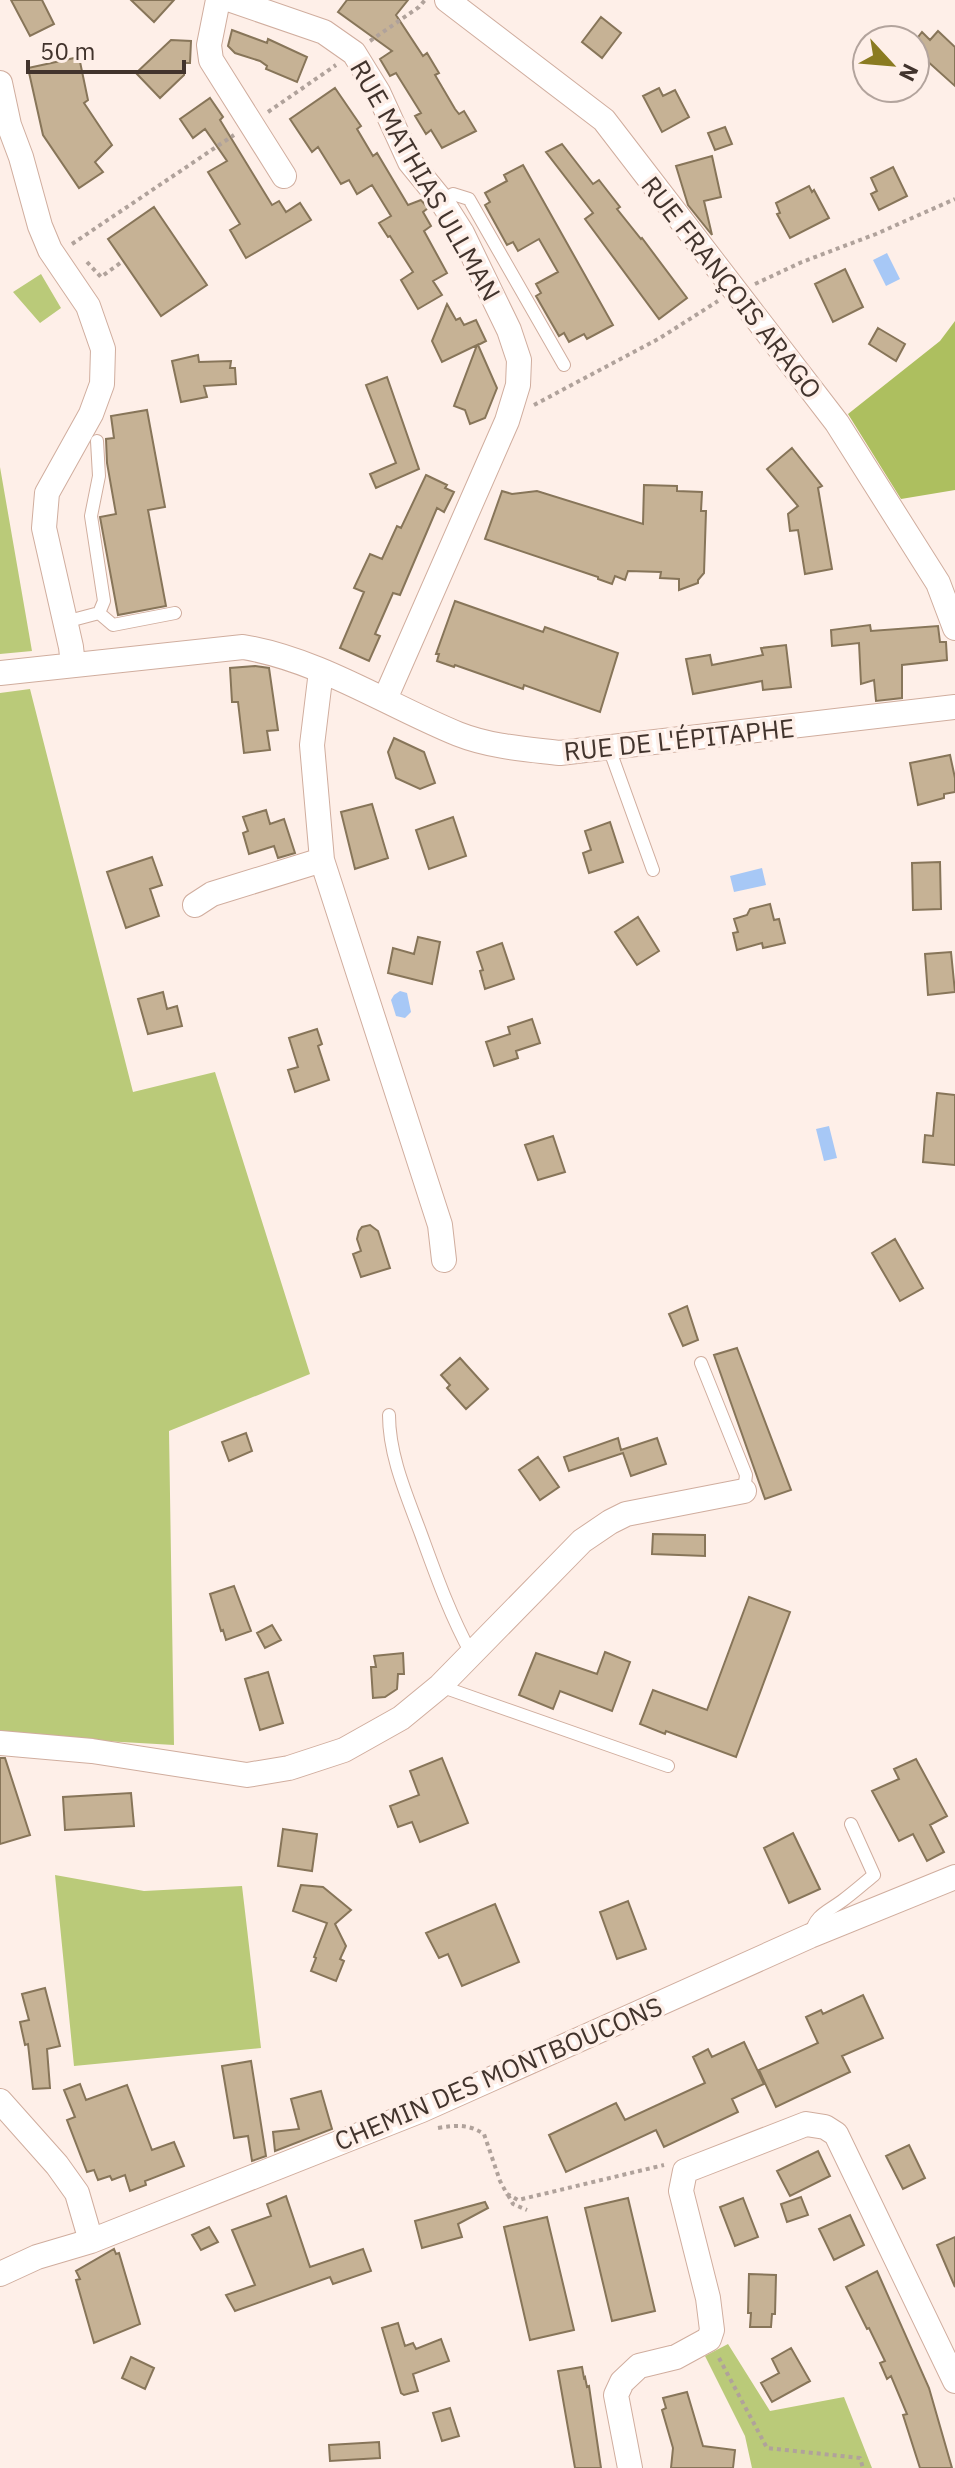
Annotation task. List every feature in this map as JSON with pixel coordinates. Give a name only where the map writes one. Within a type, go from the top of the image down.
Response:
[{"type":"street","points":[[218,0],[209,45],[211,60],[284,176]]},
{"type":"street","name":"RUE MATHIAS ULLMAN","points":[[231,0],[324,32],[354,53],[378,92],[410,162],[441,200],[469,247],[509,330],[519,360],[518,385],[510,414],[385,699]]},
{"type":"street","name":"RUE FRANÇOIS ARAGO","points":[[447,0],[587,101],[604,120],[837,423],[938,583],[955,628]]},
{"type":"street","points":[[0,83],[9,125],[40,226],[54,256],[88,306],[103,349],[102,384],[91,414],[47,493],[44,528],[73,665]]},
{"type":"street","name":"RUE DE L'ÉPITAPHE","points":[[0,673],[243,647],[272,652],[321,671],[460,734],[504,747],[560,753],[955,707]]},
{"type":"street","points":[[321,671],[312,745],[322,860],[440,1225],[444,1260]]},
{"type":"street","points":[[195,905],[212,894],[322,860]]},
{"type":"street","points":[[0,1743],[92,1751],[247,1775],[289,1768],[344,1750],[401,1718],[440,1686],[582,1541],[610,1522],[626,1514],[744,1491]]},
{"type":"street","name":"CHEMIN DES MONTBOUCONS","points":[[0,2274],[37,2257],[91,2241],[422,2110],[810,1936],[955,1877]]},
{"type":"street","points":[[0,2101],[57,2165],[77,2193],[91,2241]]},
{"type":"street","points":[[630,2468],[616,2395],[622,2382],[639,2366],[676,2357],[709,2339],[712,2330],[708,2298],[681,2191],[685,2171],[806,2124],[825,2127],[836,2134],[955,2381]]},
{"type":"street","name":"CHEMIN DES MONTBOUCONS","points":[[0,2260],[37,2257]]},
{"type":"lane","points":[[441,200],[453,194],[469,199],[564,365]]},
{"type":"lane","points":[[97,441],[99,476],[91,516],[104,601],[99,613]]},
{"type":"lane","points":[[65,622],[99,613]]},
{"type":"lane","points":[[99,613],[113,625],[175,613]]},
{"type":"lane","points":[[609,748],[653,870]]},
{"type":"lane","points":[[701,1363],[746,1475],[744,1491]]},
{"type":"lane","points":[[389,1415],[389,1434],[401,1477],[454,1622],[471,1653]]},
{"type":"lane","points":[[440,1686],[668,1766]]},
{"type":"lane","points":[[810,1936],[813,1923],[824,1911],[838,1904],[874,1875],[851,1824]]},
{"type":"path","points":[[54,256],[399,22],[425,0]]},
{"type":"path","points":[[510,414],[660,338],[715,302],[955,199]]},
{"type":"path","points":[[435,2129],[459,2124],[472,2126],[484,2134],[497,2173]]},
{"type":"path","points":[[492,2162],[513,2204],[527,2210]]},
{"type":"path","points":[[508,2194],[518,2200],[670,2164]]},
{"type":"path","points":[[709,2339],[767,2448],[860,2458],[863,2468]]},
{"type":"green space","points":[[41,274],[61,308],[40,323],[13,292]]},
{"type":"green space","points":[[955,321],[955,490],[901,499],[848,414],[940,341]]},
{"type":"green space","points":[[0,467],[32,651],[0,654]]},
{"type":"green space","points":[[30,689],[133,1092],[215,1072],[310,1374],[169,1431],[174,1745],[0,1735],[0,693]]},
{"type":"green space","points":[[55,1875],[144,1891],[242,1886],[261,2048],[74,2066]]},
{"type":"green space","points":[[728,2344],[770,2411],[844,2397],[872,2468],[752,2468],[745,2436],[705,2356]]},
{"type":"water","points":[[887,253],[900,279],[886,286],[873,260]]},
{"type":"water","points":[[762,868],[766,885],[734,892],[730,876]]},
{"type":"water","points":[[400,991],[407,993],[411,1012],[405,1018],[396,1016],[391,1000]]},
{"type":"water","points":[[829,1126],[837,1158],[824,1161],[816,1129]]},
{"type":"building","points":[[11,0],[42,0],[54,24],[30,36]]},
{"type":"building","points":[[131,0],[174,0],[154,22]]},
{"type":"building","points":[[347,0],[408,0],[396,15],[423,56],[427,53],[439,73],[435,75],[455,109],[459,114],[464,111],[476,131],[442,148],[431,130],[426,134],[415,116],[421,113],[396,73],[390,76],[380,59],[392,51],[338,12]]},
{"type":"building","points":[[601,17],[621,33],[602,58],[582,42]]},
{"type":"building","points":[[232,30],[267,43],[268,39],[307,57],[297,82],[266,69],[267,66],[260,61],[235,53],[228,46]]},
{"type":"building","points":[[938,31],[955,47],[955,86],[931,64],[931,39]]},
{"type":"building","points":[[171,40],[191,41],[190,63],[185,63],[184,75],[160,98],[136,73]]},
{"type":"building","points":[[79,57],[88,100],[84,103],[112,145],[95,162],[103,172],[79,188],[43,135],[28,68]]},
{"type":"building","points":[[335,88],[361,126],[357,129],[373,156],[377,153],[408,205],[421,200],[428,208],[423,212],[431,226],[424,231],[447,273],[433,281],[442,295],[418,309],[401,280],[413,272],[379,223],[391,216],[372,185],[357,194],[349,180],[341,184],[318,147],[312,152],[290,119]]},
{"type":"building","points":[[659,88],[663,96],[675,90],[689,117],[662,132],[643,96]]},
{"type":"building","points":[[210,98],[272,205],[279,201],[286,212],[300,203],[311,220],[246,258],[230,230],[240,224],[208,172],[227,161],[205,129],[193,138],[180,119]]},
{"type":"building","points":[[725,127],[732,144],[715,150],[708,133]]},
{"type":"building","points":[[562,144],[593,184],[599,180],[620,207],[617,209],[687,298],[659,319],[585,219],[593,213],[546,152]]},
{"type":"building","points":[[712,156],[721,197],[704,201],[712,235],[688,205],[676,166]]},
{"type":"building","points":[[523,165],[613,325],[587,339],[584,334],[569,342],[564,333],[559,336],[536,296],[541,293],[536,284],[558,272],[539,239],[518,251],[513,242],[507,245],[485,205],[490,202],[485,193],[507,181],[504,175]]},
{"type":"building","points":[[893,167],[907,196],[879,210],[871,194],[877,191],[871,178]]},
{"type":"building","points":[[809,186],[829,218],[790,238],[777,214],[780,213],[776,203]]},
{"type":"building","points":[[154,207],[207,285],[161,316],[108,239]]},
{"type":"building","points":[[845,269],[863,307],[833,322],[815,284]]},
{"type":"building","points":[[447,304],[456,320],[460,318],[464,325],[476,320],[486,341],[478,345],[497,388],[485,418],[470,424],[465,410],[454,406],[477,345],[442,362],[432,341]]},
{"type":"building","points":[[878,328],[905,344],[896,361],[869,344]]},
{"type":"building","points":[[198,355],[199,362],[231,361],[230,368],[235,368],[236,384],[204,386],[207,397],[181,402],[172,361]]},
{"type":"building","points":[[387,377],[419,469],[376,488],[370,474],[396,463],[366,385]]},
{"type":"building","points":[[147,410],[165,507],[148,510],[166,606],[118,615],[100,517],[116,514],[106,439],[114,438],[111,416]]},
{"type":"building","points":[[792,448],[822,486],[818,488],[832,569],[805,574],[798,530],[790,531],[788,514],[798,506],[767,469]]},
{"type":"building","points":[[426,475],[454,492],[444,512],[437,508],[400,595],[393,593],[375,634],[380,636],[369,661],[340,648],[364,592],[354,588],[370,554],[382,559],[397,526],[401,528]]},
{"type":"building","points":[[644,485],[677,486],[677,491],[702,492],[701,511],[706,511],[704,573],[698,583],[679,590],[679,579],[660,578],[661,572],[628,571],[625,580],[615,576],[612,584],[485,539],[502,491],[512,494],[537,491],[643,524]]},
{"type":"building","points":[[455,601],[543,632],[545,627],[618,653],[600,712],[524,685],[523,689],[437,661],[439,654],[436,654]]},
{"type":"building","points":[[870,625],[871,631],[938,626],[940,642],[946,642],[947,660],[902,665],[902,698],[876,701],[874,680],[861,684],[859,643],[832,646],[831,630]]},
{"type":"building","points":[[786,645],[791,687],[763,690],[762,681],[693,694],[686,659],[710,655],[712,665],[763,655],[761,648]]},
{"type":"building","points":[[230,668],[269,668],[278,730],[267,731],[270,750],[244,753],[238,702],[232,702]]},
{"type":"building","points":[[394,738],[424,752],[435,783],[420,789],[396,778],[388,752]]},
{"type":"building","points":[[950,755],[955,792],[918,805],[910,763]]},
{"type":"building","points":[[372,804],[388,858],[355,869],[341,812]]},
{"type":"building","points":[[266,810],[270,824],[284,819],[295,853],[278,858],[274,846],[249,854],[243,833],[248,831],[243,817]]},
{"type":"building","points":[[453,817],[466,856],[429,869],[416,830]]},
{"type":"building","points":[[610,822],[623,862],[589,873],[583,853],[591,850],[585,831]]},
{"type":"building","points":[[152,857],[162,885],[150,889],[159,916],[126,928],[107,872]]},
{"type":"building","points":[[940,862],[941,909],[913,910],[912,863]]},
{"type":"building","points":[[770,904],[774,920],[779,919],[785,943],[763,948],[762,943],[737,950],[733,933],[738,932],[734,919],[747,915],[750,909]]},
{"type":"building","points":[[638,917],[659,951],[637,965],[615,932]]},
{"type":"building","points":[[418,937],[440,942],[432,984],[388,973],[393,948],[414,954]]},
{"type":"building","points":[[502,943],[514,979],[485,989],[477,952]]},
{"type":"building","points":[[951,952],[955,992],[928,995],[925,954]]},
{"type":"building","points":[[163,992],[167,1009],[177,1006],[182,1026],[148,1034],[138,999]]},
{"type":"building","points":[[532,1019],[540,1043],[516,1051],[518,1058],[494,1066],[486,1042],[510,1034],[508,1027]]},
{"type":"building","points":[[317,1029],[322,1044],[318,1046],[329,1080],[295,1092],[288,1070],[298,1067],[289,1038]]},
{"type":"building","points":[[937,1093],[955,1095],[955,1165],[923,1162],[925,1135],[933,1136]]},
{"type":"building","points":[[553,1136],[565,1172],[538,1180],[525,1145]]},
{"type":"building","points":[[370,1225],[378,1231],[390,1268],[361,1277],[353,1254],[361,1251],[357,1239],[359,1231]]},
{"type":"building","points":[[895,1239],[923,1288],[900,1301],[872,1253]]},
{"type":"building","points":[[687,1306],[698,1340],[683,1346],[669,1314]]},
{"type":"building","points":[[737,1348],[791,1490],[765,1499],[714,1355]]},
{"type":"building","points":[[460,1358],[488,1389],[466,1409],[447,1388],[450,1385],[441,1375]]},
{"type":"building","points":[[246,1433],[252,1451],[229,1461],[222,1442]]},
{"type":"building","points":[[618,1438],[621,1450],[657,1438],[666,1464],[631,1476],[623,1453],[569,1471],[564,1457]]},
{"type":"building","points":[[538,1457],[559,1487],[540,1500],[519,1470]]},
{"type":"building","points":[[653,1534],[705,1535],[705,1556],[652,1554]]},
{"type":"building","points":[[234,1586],[251,1631],[226,1640],[210,1594]]},
{"type":"building","points":[[749,1597],[790,1612],[736,1757],[640,1724],[653,1690],[707,1710]]},
{"type":"building","points":[[272,1625],[281,1640],[265,1648],[257,1633]]},
{"type":"building","points":[[605,1652],[630,1662],[612,1711],[560,1691],[553,1709],[519,1695],[536,1653],[597,1674]]},
{"type":"building","points":[[403,1653],[404,1674],[398,1674],[397,1689],[385,1697],[373,1698],[371,1667],[376,1667],[374,1656]]},
{"type":"building","points":[[268,1672],[283,1723],[260,1730],[245,1679]]},
{"type":"building","points":[[0,1758],[5,1758],[30,1835],[0,1844]]},
{"type":"building","points":[[442,1758],[468,1823],[420,1842],[412,1822],[398,1827],[390,1806],[419,1795],[410,1771]]},
{"type":"building","points":[[916,1759],[947,1816],[930,1825],[944,1852],[927,1861],[913,1834],[899,1841],[872,1791],[899,1779],[894,1769]]},
{"type":"building","points":[[131,1793],[134,1826],[65,1830],[63,1797]]},
{"type":"building","points":[[283,1829],[317,1834],[312,1871],[278,1866]]},
{"type":"building","points":[[793,1833],[820,1889],[789,1903],[764,1848]]},
{"type":"building","points":[[301,1885],[323,1887],[351,1910],[335,1924],[346,1946],[336,1981],[311,1971],[327,1923],[293,1911]]},
{"type":"building","points":[[628,1901],[646,1949],[617,1959],[600,1912]]},
{"type":"building","points":[[495,1904],[519,1962],[462,1986],[448,1954],[439,1958],[426,1933]]},
{"type":"building","points":[[45,1988],[60,2046],[47,2049],[50,2088],[33,2089],[28,2044],[25,2045],[20,2022],[29,2020],[22,1994]]},
{"type":"building","points":[[863,1995],[883,2038],[842,2056],[850,2072],[776,2107],[759,2070],[818,2043],[806,2017],[821,2010],[823,2014]]},
{"type":"building","points":[[744,2042],[764,2084],[732,2099],[738,2112],[664,2147],[656,2130],[566,2172],[549,2135],[616,2103],[625,2120],[705,2083],[693,2057],[708,2049],[712,2057]]},
{"type":"building","points":[[251,2061],[266,2156],[252,2161],[248,2136],[234,2138],[222,2066]]},
{"type":"building","points":[[80,2084],[86,2100],[127,2085],[152,2150],[174,2142],[184,2166],[145,2181],[146,2185],[130,2191],[125,2175],[112,2180],[110,2176],[98,2180],[94,2170],[87,2172],[67,2120],[75,2117],[64,2090]]},
{"type":"building","points":[[321,2091],[332,2129],[275,2151],[273,2132],[299,2129],[291,2099]]},
{"type":"building","points":[[909,2145],[925,2178],[903,2189],[886,2156]]},
{"type":"building","points":[[818,2151],[830,2176],[790,2196],[777,2171]]},
{"type":"building","points":[[286,2196],[310,2267],[363,2249],[371,2271],[333,2284],[330,2277],[235,2311],[226,2295],[255,2285],[232,2230],[271,2216],[267,2204]]},
{"type":"building","points":[[801,2197],[808,2215],[787,2222],[781,2204]]},
{"type":"building","points":[[628,2198],[655,2311],[612,2321],[585,2208]]},
{"type":"building","points":[[743,2198],[758,2237],[735,2246],[720,2207]]},
{"type":"building","points":[[485,2202],[488,2208],[458,2224],[462,2237],[422,2248],[415,2221]]},
{"type":"building","points":[[850,2215],[864,2245],[834,2260],[819,2229]]},
{"type":"building","points":[[547,2217],[574,2330],[530,2340],[504,2227]]},
{"type":"building","points":[[209,2227],[218,2242],[201,2250],[192,2235]]},
{"type":"building","points":[[955,2237],[955,2287],[937,2245]]},
{"type":"building","points":[[114,2249],[116,2254],[119,2253],[140,2324],[94,2343],[76,2271]]},
{"type":"building","points":[[877,2271],[929,2388],[952,2468],[920,2468],[903,2415],[907,2414],[891,2376],[887,2379],[880,2363],[885,2361],[846,2287]]},
{"type":"building","points":[[749,2274],[776,2275],[775,2314],[772,2314],[771,2327],[750,2327]]},
{"type":"building","points":[[398,2323],[405,2346],[413,2343],[416,2349],[441,2339],[449,2361],[413,2374],[418,2391],[404,2395],[382,2328]]},
{"type":"building","points":[[791,2348],[810,2381],[772,2402],[761,2383],[779,2373],[772,2359]]},
{"type":"building","points":[[131,2357],[154,2368],[145,2389],[122,2378]]},
{"type":"building","points":[[582,2367],[589,2386],[601,2468],[575,2468],[558,2371]]},
{"type":"building","points":[[687,2392],[703,2446],[735,2450],[733,2468],[671,2468],[673,2448],[662,2410],[666,2408],[663,2398]]},
{"type":"building","points":[[450,2408],[459,2436],[442,2441],[433,2413]]},
{"type":"building","points":[[379,2442],[380,2458],[330,2461],[329,2445]]}]
